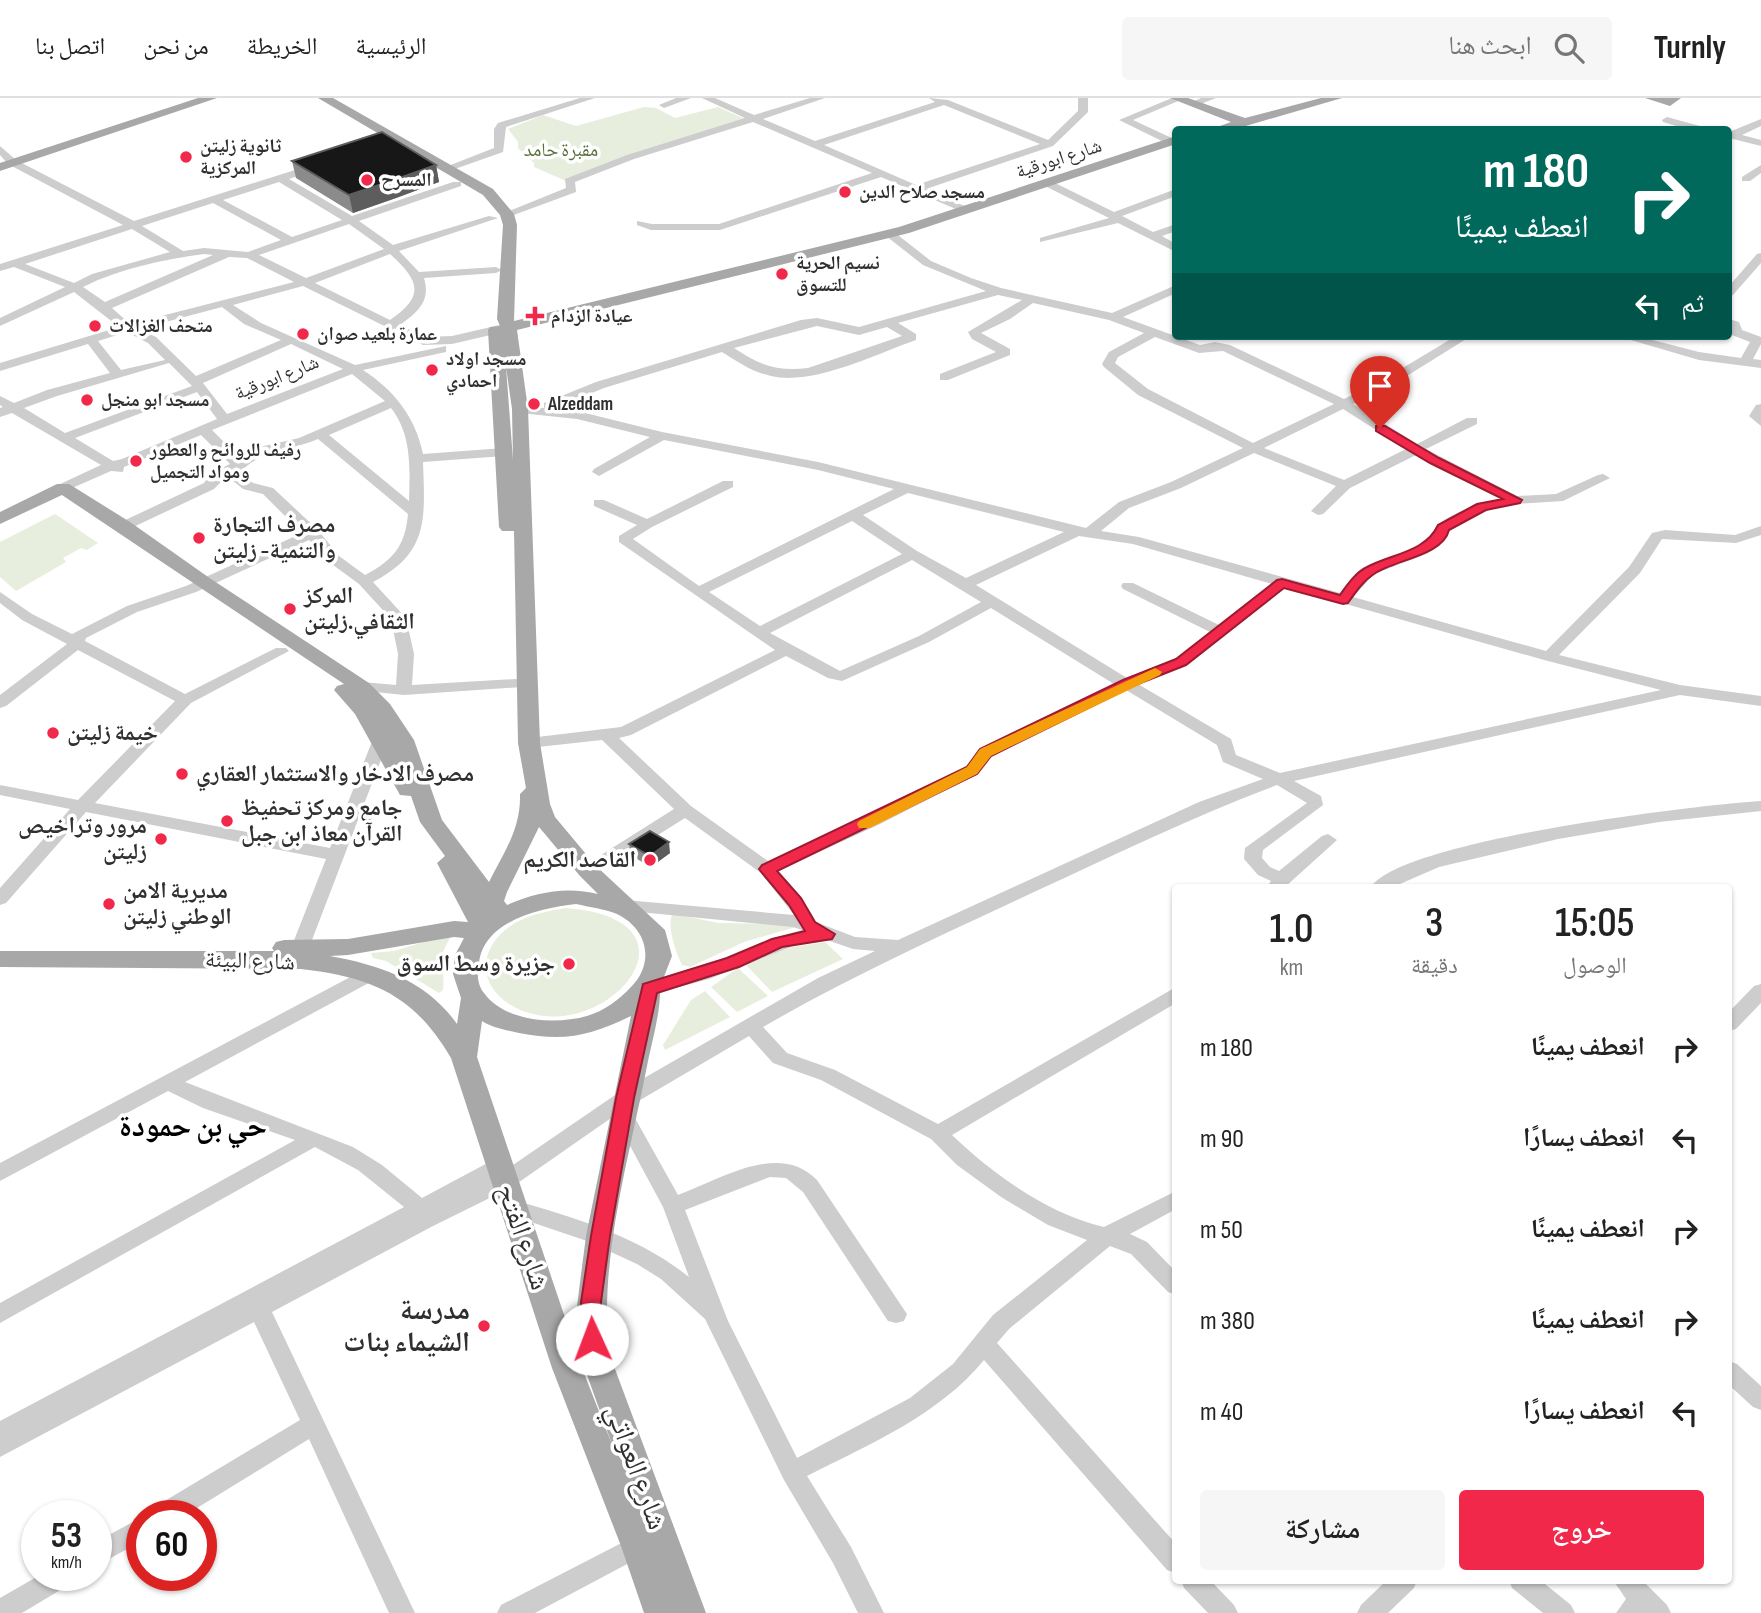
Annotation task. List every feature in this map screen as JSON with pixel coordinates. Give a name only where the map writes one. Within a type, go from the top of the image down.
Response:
[{"type":"main road","points":[[4,160],[199,98]]},
{"type":"main road","points":[[4,160],[211,98]]},
{"type":"main road","points":[[308,98],[453,176],[510,225],[503,331],[518,388],[510,409],[504,452],[516,684],[532,812],[489,921],[466,959],[465,973],[478,1007],[464,1057]]},
{"type":"main road","points":[[324,98],[391,141]]},
{"type":"main road","points":[[1177,98],[1243,122]]},
{"type":"main road","points":[[1229,126],[1336,98]]},
{"type":"main road","points":[[1651,98],[1673,100]]},
{"type":"main road","name":"شارع ابورقية","points":[[503,331],[667,295],[741,275],[752,269],[890,234],[1172,142]]},
{"type":"main road","points":[[430,1006],[478,1007],[522,1028],[550,1031],[580,1028],[632,1006],[649,988],[659,970],[661,951],[655,933],[643,918],[625,906],[588,872],[545,819],[538,804],[529,743],[510,409],[496,270],[497,227],[500,216]]},
{"type":"main road","points":[[61,494],[197,586],[362,687],[383,708],[404,740],[431,822],[489,921]]},
{"type":"main road","points":[[0,519],[61,494],[124,526],[281,651],[346,691],[364,711],[489,921]]},
{"type":"main road","points":[[0,530],[61,494]]},
{"type":"main road","points":[[489,921],[524,905],[563,897],[602,899],[625,906]]},
{"type":"main road","name":"شارع البيئة","points":[[0,947],[300,948],[384,943],[489,921]]},
{"type":"main road","name":"شارع البيئة","points":[[0,959],[281,960],[345,967],[371,974],[400,987],[430,1006],[441,1017],[464,1057]]},
{"type":"main road","name":"شارع العواتي","points":[[649,988],[600,1236],[590,1325],[594,1353],[690,1613]]},
{"type":"main road","name":"شارع الفتح","points":[[464,1057],[567,1368],[637,1546],[660,1613]]},
{"type":"street","points":[[0,322],[34,309],[73,286],[125,266],[179,253],[249,255],[351,221],[453,176],[499,150],[499,129],[502,125],[590,98]]},
{"type":"street","points":[[664,106],[686,98]]},
{"type":"street","points":[[707,98],[965,210]]},
{"type":"street","points":[[0,367],[128,328],[226,305],[307,282],[393,249],[500,216],[572,190],[569,181],[636,154],[820,98]]},
{"type":"street","points":[[934,98],[1049,144]]},
{"type":"street","points":[[918,188],[1049,144],[1083,112],[1083,98]]},
{"type":"street","points":[[1172,140],[1124,120],[1177,98]]},
{"type":"street","points":[[1193,104],[1211,98]]},
{"type":"street","points":[[1660,126],[1673,108],[1673,100]]},
{"type":"street","points":[[816,144],[945,102]]},
{"type":"street","points":[[1667,120],[1689,126]]},
{"type":"street","points":[[1732,135],[1761,122]]},
{"type":"street","points":[[1732,136],[1761,143]]},
{"type":"street","points":[[4,160],[134,226],[179,253]]},
{"type":"street","points":[[0,268],[327,163]]},
{"type":"street","points":[[1746,179],[1761,168]]},
{"type":"street","points":[[641,223],[651,227],[720,227],[881,174]]},
{"type":"street","points":[[279,178],[393,249],[419,275],[422,289],[417,306],[390,326]]},
{"type":"street","points":[[1047,183],[1172,247]]},
{"type":"street","points":[[1044,240],[1116,217],[1172,194]]},
{"type":"street","points":[[215,200],[291,241]]},
{"type":"street","points":[[1153,236],[1172,229]]},
{"type":"street","points":[[890,234],[927,263],[998,291],[1113,317],[1172,339]]},
{"type":"street","points":[[104,307],[229,253]]},
{"type":"street","name":"شارع ابورقية","points":[[249,255],[423,341],[442,341],[503,331]]},
{"type":"street","points":[[1732,290],[1761,256]]},
{"type":"street","points":[[0,257],[73,286],[104,307],[128,328],[152,340],[197,385],[225,419]]},
{"type":"street","points":[[419,275],[496,270]]},
{"type":"street","points":[[549,406],[600,385],[804,323],[817,322],[854,332],[998,291]]},
{"type":"street","points":[[1113,317],[1172,291]]},
{"type":"street","points":[[944,377],[1006,352],[974,332],[1006,316],[1032,298]]},
{"type":"street","points":[[226,305],[247,321],[356,368],[393,402],[406,421],[416,458],[415,513],[408,552],[391,568],[364,581]]},
{"type":"street","points":[[723,347],[765,373],[794,375],[912,337],[889,323]]},
{"type":"street","points":[[1732,324],[1735,325],[1736,332],[1757,340],[1745,362]]},
{"type":"street","name":"شارع ابورقية","points":[[61,494],[225,419],[356,368],[503,331]]},
{"type":"street","points":[[1154,333],[1113,355],[1108,364],[1143,392],[1255,448],[1345,485]]},
{"type":"street","points":[[407,356],[408,334]]},
{"type":"street","points":[[90,339],[118,375]]},
{"type":"street","points":[[66,437],[197,385],[291,340]]},
{"type":"street","points":[[1174,340],[1199,349],[1215,346],[1226,348],[1343,404],[1415,449],[1515,500]]},
{"type":"street","points":[[965,584],[1083,532],[1124,505],[1255,448],[1390,381],[1458,340]]},
{"type":"street","points":[[1638,340],[1686,353],[1761,364]]},
{"type":"street","points":[[0,413],[52,393],[163,363]]},
{"type":"street","points":[[518,388],[566,413],[662,436],[818,467],[1083,532],[1133,540],[1549,657],[1680,690],[1761,701]]},
{"type":"street","points":[[0,400],[119,466]]},
{"type":"street","points":[[124,526],[209,486],[216,476],[269,449],[320,434],[393,402]]},
{"type":"street","points":[[1761,408],[1755,416],[1761,422]]},
{"type":"street","points":[[510,409],[566,413]]},
{"type":"street","points":[[1318,511],[1345,485],[1472,421]]},
{"type":"street","points":[[204,429],[239,465]]},
{"type":"street","points":[[320,434],[415,513]]},
{"type":"street","points":[[599,472],[662,436]]},
{"type":"street","points":[[416,458],[504,452]]},
{"type":"street","points":[[239,465],[232,474],[247,486],[268,491],[313,533],[334,559],[364,581],[398,618],[406,654],[404,690]]},
{"type":"street","points":[[1343,600],[1369,570],[1427,547],[1441,536],[1443,528],[1482,507],[1515,500],[1558,498],[1603,478]]},
{"type":"street","points":[[729,484],[647,524],[625,541],[786,650],[834,675],[842,676],[924,639],[991,602]]},
{"type":"street","points":[[698,592],[907,488]]},
{"type":"street","points":[[599,503],[647,524]]},
{"type":"street","points":[[853,515],[1075,656],[1128,683],[1224,743],[1229,758],[1251,770],[1278,779],[1317,802],[1255,848],[1253,859],[1256,864],[1278,883],[1328,840]]},
{"type":"street","points":[[1549,657],[1565,635],[1622,585],[1657,536],[1736,539],[1761,530]]},
{"type":"street","points":[[0,703],[76,644],[79,635],[132,609],[197,586],[313,533]]},
{"type":"street","points":[[760,632],[912,554]]},
{"type":"street","points":[[767,869],[972,771],[986,752],[1128,683],[1181,662],[1282,583]]},
{"type":"street","points":[[1128,586],[1219,631]]},
{"type":"street","points":[[0,596],[27,617],[185,700]]},
{"type":"street","points":[[529,743],[608,736],[640,726],[786,650]]},
{"type":"street","points":[[0,899],[81,807],[185,700],[281,651]]},
{"type":"street","points":[[362,687],[404,690],[516,684]]},
{"type":"street","points":[[0,1433],[256,1302],[425,1220],[506,1185],[751,1026],[825,983],[1205,806],[1278,779],[1680,690]]},
{"type":"street","points":[[608,736],[685,810],[767,869],[818,930]]},
{"type":"street","points":[[300,948],[381,739]]},
{"type":"street","points":[[0,790],[334,855]]},
{"type":"street","points":[[1385,884],[1405,872],[1458,855],[1518,842],[1678,812],[1761,807]]},
{"type":"street","points":[[588,872],[685,810]]},
{"type":"street","points":[[625,906],[794,921],[867,945],[900,947]]},
{"type":"street","points":[[649,988],[670,984],[778,943],[814,934],[818,930]]},
{"type":"street","points":[[0,1173],[371,974]]},
{"type":"street","points":[[1732,1021],[1761,991]]},
{"type":"street","points":[[938,1134],[1172,996]]},
{"type":"street","points":[[751,1026],[780,1058],[828,1075],[938,1134],[964,1159],[1008,1191],[1056,1219],[1080,1230],[1107,1236],[1139,1248],[1172,1282]]},
{"type":"street","points":[[167,1082],[191,1096],[345,1153],[382,1175],[418,1207]]},
{"type":"street","points":[[625,1107],[673,1206],[717,1322],[792,1472],[842,1555],[871,1613]]},
{"type":"street","points":[[0,1314],[313,1139]]},
{"type":"street","points":[[673,1206],[769,1169],[782,1168],[799,1173],[896,1314]]},
{"type":"street","points":[[0,1447],[418,1207],[506,1185],[665,1269],[692,1290],[717,1322]]},
{"type":"street","points":[[792,1472],[918,1405],[961,1371],[1002,1322],[1107,1236],[1172,1201]]},
{"type":"street","points":[[256,1302],[402,1613]]},
{"type":"street","points":[[985,1345],[1172,1557]]},
{"type":"street","points":[[1732,1374],[1761,1400]]},
{"type":"street","points":[[188,1500],[312,1425]]},
{"type":"street","points":[[510,1613],[637,1546]]},
{"type":"street","points":[[1196,1584],[1225,1613]]},
{"type":"street","points":[[1370,1613],[1401,1584]]},
{"type":"street","points":[[1526,1584],[1562,1613]]},
{"type":"street","points":[[1628,1584],[1643,1608]]},
{"type":"street","points":[[0,1612],[36,1591]]},
{"type":"green space","name":"مقبرة حامد","points":[[644,107],[656,108],[675,118],[718,107],[745,119],[566,181],[534,167],[534,163],[518,148],[518,142],[508,129],[543,115],[576,126]]},
{"type":"green space","points":[[55,514],[98,543],[87,550],[81,548],[63,558],[66,562],[16,591],[0,577],[0,542]]},
{"type":"green space","points":[[566,908],[611,918],[634,936],[639,958],[628,981],[606,1001],[576,1013],[543,1016],[509,1004],[490,984],[486,962],[489,951],[504,931],[515,923],[540,913]]},
{"type":"green space","points":[[672,915],[718,923],[784,924],[796,927],[744,942],[690,967],[682,965],[673,940],[671,921]]},
{"type":"green space","points":[[447,935],[450,938],[442,959],[443,990],[439,993],[386,961],[373,958],[371,953],[394,951]]},
{"type":"green space","points":[[825,942],[843,959],[772,992],[744,963],[793,947]]},
{"type":"green space","points":[[738,968],[768,996],[737,1012],[711,987]]},
{"type":"green space","points":[[705,991],[730,1017],[665,1050],[663,1045],[691,1000]]},
{"type":"building","points":[[382,132],[436,165],[349,195],[292,161]]},
{"type":"building","points":[[650,831],[669,842],[650,856],[629,844]]},
{"type":"slow traffic","points":[[865,824],[972,771],[986,752],[1155,672]]},
{"type":"place","name":"ثانوية زليتن المركزية","points":[[186,157]]},
{"type":"place","name":"المسرح","points":[[367,180]]},
{"type":"place","name":"مسجد صلاح الدين","points":[[845,192]]},
{"type":"place","name":"نسيم الحرية للتسوق","points":[[782,274]]},
{"type":"place","name":"عيادة الزدام","points":[[535,316]]},
{"type":"place","name":"متحف الغزالات","points":[[95,326]]},
{"type":"place","name":"عمارة بلعيد صوان","points":[[303,334]]},
{"type":"place","name":"مسجد اولاد احمادي","points":[[432,370]]},
{"type":"place","name":"مسجد ابو منجل","points":[[87,400]]},
{"type":"place","name":"Alzeddam","points":[[534,404]]},
{"type":"place","name":"رفيف للروائح والعطور ومواد التجميل","points":[[136,461]]},
{"type":"place","name":"مصرف التجارة والتنمية- زليتن","points":[[199,538]]},
{"type":"place","name":"المركز الثقافي.زليتن","points":[[290,609]]},
{"type":"place","name":"خيمة زليتن","points":[[53,733]]},
{"type":"place","name":"مصرف اﻻدخار واﻻستثمار العقاري","points":[[182,774]]},
{"type":"place","name":"جامع ومركز تحفيظ القرآن معاذ ابن جبل","points":[[227,821]]},
{"type":"place","name":"مرور وتراخيص زليتن","points":[[161,839]]},
{"type":"place","name":"القاصد الكريم","points":[[650,860]]},
{"type":"place","name":"مديرية الامن الوطني زليتن","points":[[109,904]]},
{"type":"place","name":"جزيرة وسط السوق","points":[[569,964]]},
{"type":"place","name":"مدرسة الشيماء بنات","points":[[484,1326]]},
{"type":"district","name":"حي بن حمودة","points":[[193,1127]]},
{"type":"route","points":[[592,1339],[591,1302],[600,1236],[624,1116],[625,1098],[649,988],[670,984],[778,943],[814,934],[826,934],[809,926],[795,901],[767,869],[972,771],[986,752],[1128,683],[1181,662],[1282,583],[1343,600],[1369,570],[1427,547],[1441,536],[1441,531],[1448,524],[1492,503],[1515,500],[1435,461],[1380,428]]}]
